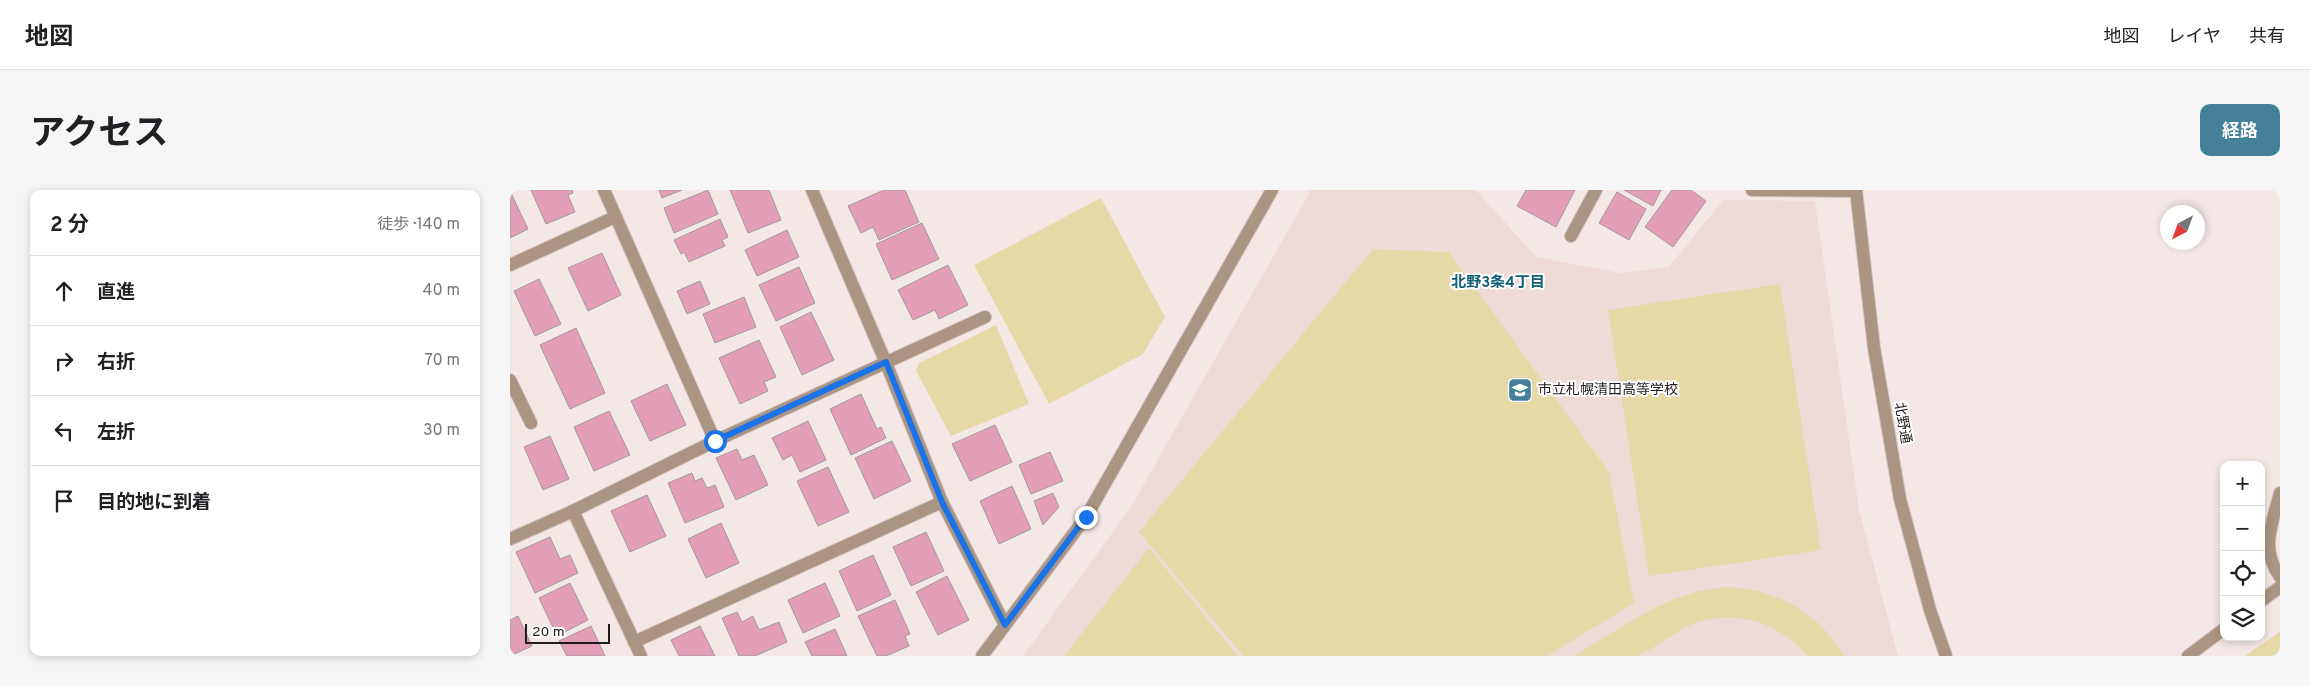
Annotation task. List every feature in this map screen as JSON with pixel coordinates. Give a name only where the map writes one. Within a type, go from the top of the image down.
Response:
[{"type":"street","points":[[604,190],[715,441]]},
{"type":"street","points":[[812,190],[886,362],[942,502],[1005,625]]},
{"type":"street","points":[[982,656],[1086,517],[1272,190]]},
{"type":"street","points":[[1571,236],[1596,190]]},
{"type":"street","points":[[1752,190],[1856,190]]},
{"type":"street","name":"北野通","points":[[1856,190],[1874,348],[1900,499],[1930,610],[1946,656]]},
{"type":"street","points":[[510,265],[615,217]]},
{"type":"street","points":[[510,539],[573,511],[715,441],[985,317]]},
{"type":"street","points":[[510,380],[531,423]]},
{"type":"street","points":[[2280,493],[2268,542],[2271,565],[2280,577]]},
{"type":"street","points":[[634,642],[942,502]]},
{"type":"street","points":[[573,511],[641,656]]},
{"type":"street","points":[[2265,598],[2280,587]]},
{"type":"street","points":[[2188,656],[2220,632]]},
{"type":"shaded area","name":"市立札幌清田高等学校","points":[[1311,190],[1476,190],[1536,257],[1620,273],[1669,267],[1723,200],[1815,201],[1859,510],[1898,656],[1023,656],[1131,507]]},
{"type":"shaded area","points":[[1101,198],[1165,317],[1143,354],[1049,404],[974,265]]},
{"type":"shaded area","points":[[1373,249],[1449,252],[1609,472],[1634,603],[1547,656],[1243,656],[1139,532]]},
{"type":"shaded area","points":[[1780,284],[1821,550],[1649,576],[1608,310]]},
{"type":"shaded area","points":[[996,325],[1029,404],[951,436],[916,371],[919,363]]},
{"type":"shaded area","points":[[1149,548],[1238,656],[1064,656]]},
{"type":"shaded area","points":[[1727,587],[1763,592],[1795,606],[1822,627],[1834,640],[1844,656],[1808,656],[1796,644],[1767,626],[1736,618],[1719,618],[1686,627],[1636,656],[1574,656],[1647,612],[1666,603],[1686,595]]},
{"type":"shaded area","points":[[2280,632],[2280,656],[2245,656]]},
{"type":"building","points":[[531,190],[572,190],[573,193],[568,195],[575,212],[546,224]]},
{"type":"building","points":[[659,190],[682,190],[662,198]]},
{"type":"building","points":[[708,190],[718,214],[674,233],[664,208]]},
{"type":"building","points":[[730,190],[769,190],[781,220],[748,233]]},
{"type":"building","points":[[884,190],[905,190],[919,222],[879,240],[873,227],[861,233],[848,206]]},
{"type":"building","points":[[1526,190],[1575,190],[1556,227],[1517,206]]},
{"type":"building","points":[[1624,190],[1661,190],[1653,206]]},
{"type":"building","points":[[1672,190],[1691,190],[1706,201],[1673,247],[1645,227]]},
{"type":"building","points":[[1617,192],[1646,209],[1629,240],[1599,223]]},
{"type":"building","points":[[510,194],[528,229],[510,238]]},
{"type":"building","points":[[720,219],[728,237],[722,240],[725,246],[689,262],[684,252],[681,254],[674,240]]},
{"type":"building","points":[[922,223],[939,259],[892,280],[876,244]]},
{"type":"building","points":[[787,230],[799,257],[757,276],[745,250]]},
{"type":"building","points":[[602,253],[621,295],[588,311],[568,268]]},
{"type":"building","points":[[948,265],[968,305],[939,319],[935,310],[913,320],[898,290]]},
{"type":"building","points":[[799,267],[815,303],[776,321],[759,285]]},
{"type":"building","points":[[539,279],[561,324],[535,336],[514,291]]},
{"type":"building","points":[[700,281],[710,304],[687,314],[677,291]]},
{"type":"building","points":[[744,297],[756,327],[715,343],[703,314]]},
{"type":"building","points":[[811,312],[834,360],[802,375],[780,327]]},
{"type":"building","points":[[576,328],[605,393],[570,409],[540,345]]},
{"type":"building","points":[[759,340],[776,377],[764,382],[768,391],[740,404],[719,358]]},
{"type":"building","points":[[667,384],[686,425],[650,441],[631,401]]},
{"type":"building","points":[[861,394],[877,429],[881,427],[886,438],[851,455],[830,409]]},
{"type":"building","points":[[609,411],[630,455],[594,471],[574,427]]},
{"type":"building","points":[[808,421],[826,460],[800,472],[792,455],[783,460],[772,438]]},
{"type":"building","points":[[995,425],[1012,462],[970,481],[952,444]]},
{"type":"building","points":[[550,436],[569,479],[543,490],[524,447]]},
{"type":"building","points":[[892,441],[911,481],[874,499],[855,458]]},
{"type":"building","points":[[737,449],[742,460],[754,455],[768,485],[736,500],[716,458]]},
{"type":"building","points":[[1050,452],[1063,481],[1031,494],[1019,465]]},
{"type":"building","points":[[828,467],[849,512],[818,526],[797,481]]},
{"type":"building","points":[[692,473],[695,481],[702,478],[707,488],[715,485],[724,507],[685,523],[668,483]]},
{"type":"building","points":[[1012,486],[1031,529],[999,544],[980,501]]},
{"type":"building","points":[[1053,493],[1059,507],[1043,525],[1034,501]]},
{"type":"building","points":[[647,495],[666,536],[630,552],[611,511]]},
{"type":"building","points":[[721,523],[739,563],[706,578],[688,539]]},
{"type":"building","points":[[926,532],[944,571],[911,586],[893,547]]},
{"type":"building","points":[[550,537],[560,559],[570,555],[578,573],[535,593],[516,552]]},
{"type":"building","points":[[873,555],[891,595],[857,611],[839,571]]},
{"type":"building","points":[[947,576],[969,620],[938,635],[916,592]]},
{"type":"building","points":[[570,583],[588,620],[557,636],[539,598]]},
{"type":"building","points":[[825,583],[840,616],[803,633],[788,600]]},
{"type":"building","points":[[895,600],[910,634],[905,636],[909,646],[886,656],[877,656],[858,616]]},
{"type":"building","points":[[737,612],[742,622],[753,616],[759,630],[779,622],[787,642],[755,656],[739,656],[722,618]]},
{"type":"building","points":[[518,616],[532,646],[510,656],[510,620]]},
{"type":"building","points":[[591,626],[605,656],[567,656],[559,641]]},
{"type":"building","points":[[700,626],[715,656],[679,656],[671,640]]},
{"type":"building","points":[[835,629],[847,656],[812,656],[805,642]]},
{"type":"place","name":"市立札幌清田高等学校","points":[[1520,390]]},
{"type":"district","name":"北野3条4丁目","points":[[1498,283]]},
{"type":"route","points":[[715,441],[886,362],[942,502],[1005,625],[1086,517]]}]
